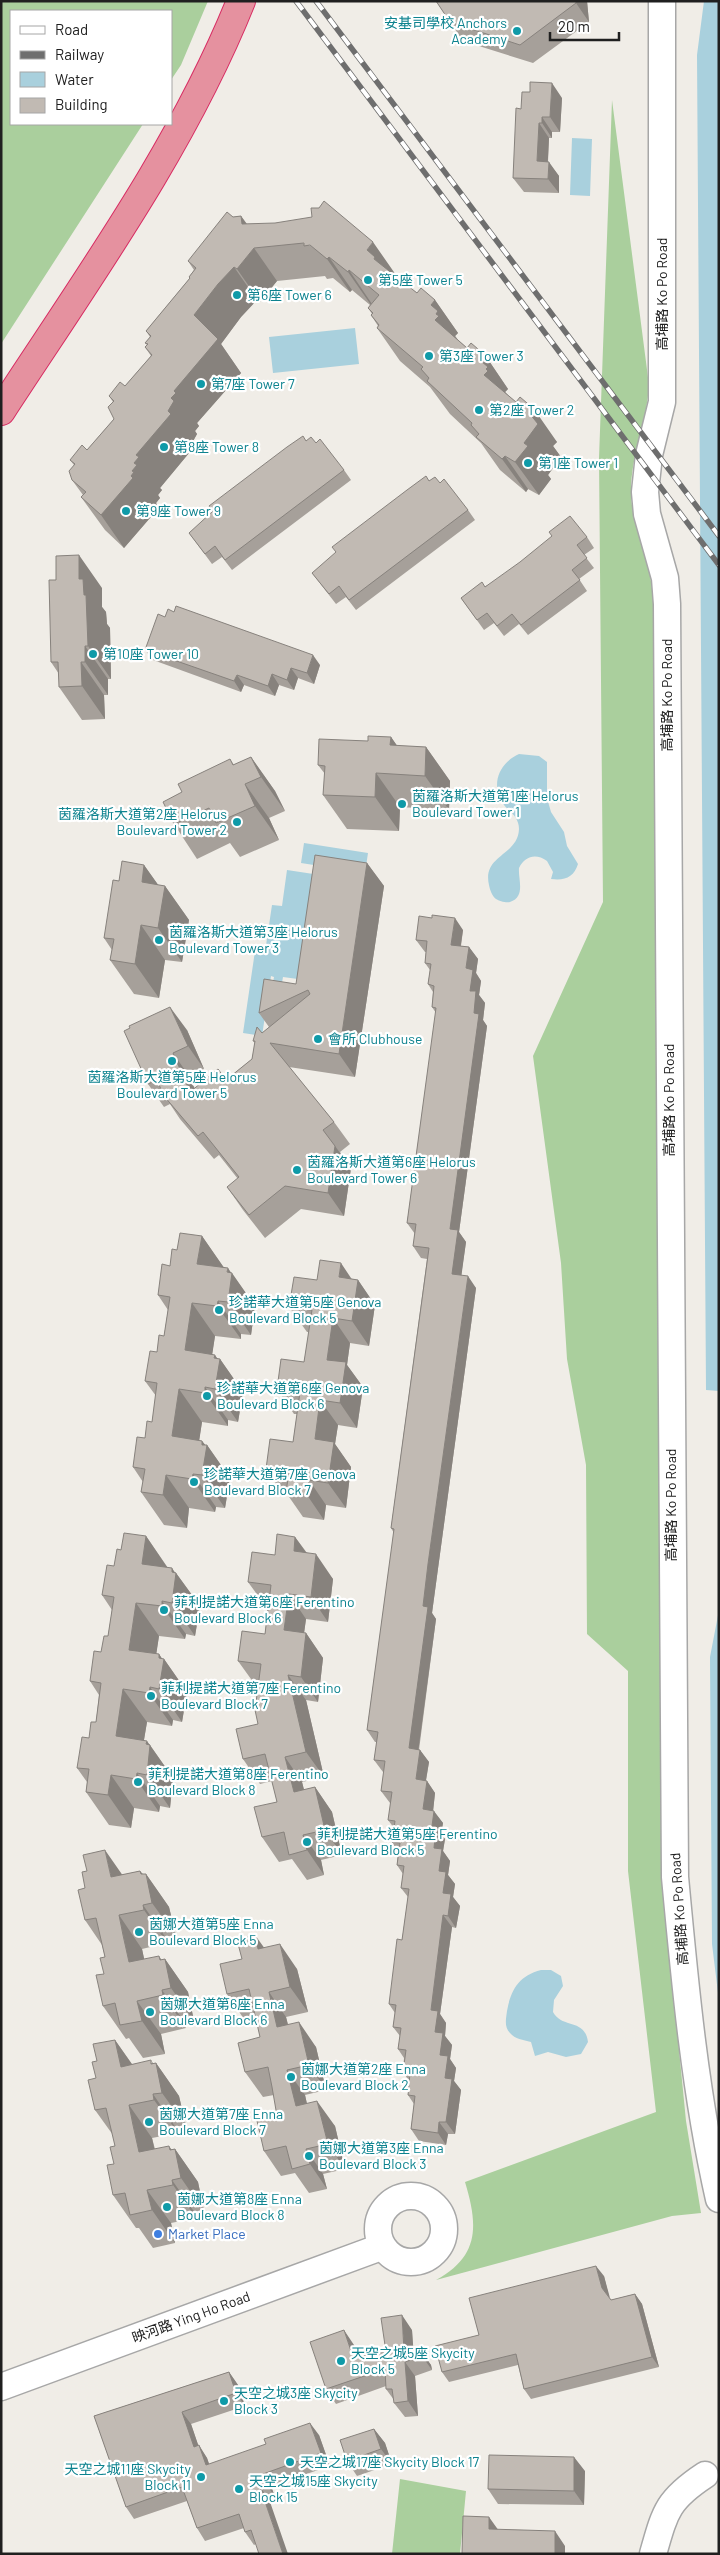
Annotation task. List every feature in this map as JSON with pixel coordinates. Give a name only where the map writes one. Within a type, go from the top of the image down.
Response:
[{"type":"highway","points":[[1,411],[117,233],[174,136],[207,75],[241,1]]},
{"type":"street","name":"高埔路 Ko Po Road","points":[[662,1],[662,402],[649,455],[645,492],[649,521],[665,578],[667,604],[675,1877],[688,2019],[703,2120],[719,2199]]},
{"type":"street","name":"映河路 Ying Ho Road","points":[[1,2387],[381,2247]]},
{"type":"street","points":[[653,2554],[661,2522],[668,2509],[684,2489],[705,2475]]},
{"type":"green space","points":[[1,1],[208,1],[181,65],[172,78],[172,10],[10,10],[10,125],[142,125],[1,344]]},
{"type":"green space","points":[[612,100],[649,385],[648,399],[634,464],[631,501],[648,567],[654,604],[662,1877],[686,2121],[701,2213],[672,2216],[436,2280],[461,2261],[468,2250],[472,2238],[472,2212],[465,2182],[656,2112],[628,1871],[628,1671],[587,1634],[586,1465],[567,1359],[561,1263],[533,1056],[603,902],[599,458]]},
{"type":"green space","points":[[400,2479],[466,2491],[460,2554],[392,2554]]},
{"type":"water","points":[[704,1],[719,1],[719,1391],[706,1390],[697,55]]},
{"type":"water","points":[[572,138],[592,139],[590,196],[570,195]]},
{"type":"water","points":[[355,328],[359,364],[273,373],[269,337]]},
{"type":"water","points":[[519,754],[539,756],[547,762],[547,798],[551,812],[564,832],[567,846],[578,864],[574,872],[565,879],[551,879],[553,872],[547,861],[539,857],[528,858],[519,868],[520,892],[518,896],[510,902],[503,902],[497,900],[491,893],[488,875],[495,861],[513,845],[519,829],[517,820],[501,801],[497,786],[503,767]]},
{"type":"water","points":[[304,843],[368,853],[365,873],[301,863]]},
{"type":"water","points":[[287,870],[320,875],[305,980],[283,977],[280,994],[271,992],[274,977],[271,976],[262,1036],[243,1033],[255,951],[265,952],[272,905],[282,906]]},
{"type":"water","points":[[719,1610],[719,2001],[712,1944],[710,1657]]},
{"type":"water","points":[[541,1970],[551,1970],[561,1976],[563,1986],[554,2000],[553,2012],[562,2020],[583,2030],[588,2042],[581,2054],[566,2057],[548,2052],[535,2056],[531,2042],[514,2037],[507,2028],[507,2011],[517,1984],[527,1976]]},
{"type":"building","points":[[436,1],[576,1],[576,3],[520,45],[450,22]]},
{"type":"building","points":[[530,82],[552,83],[550,117],[542,117],[542,123],[539,123],[537,161],[549,162],[548,179],[513,178],[516,108],[521,109],[522,92],[530,92]]},
{"type":"building","points":[[324,201],[373,242],[367,250],[375,257],[374,259],[417,293],[421,288],[435,300],[431,305],[438,311],[436,314],[439,316],[435,320],[467,348],[471,343],[485,355],[481,361],[488,367],[486,369],[488,371],[484,375],[516,402],[520,397],[534,409],[530,414],[538,424],[524,443],[528,446],[515,462],[505,456],[502,459],[476,437],[479,434],[471,425],[472,423],[427,381],[429,378],[421,369],[423,367],[377,328],[379,325],[368,308],[379,295],[349,270],[348,272],[329,257],[327,259],[310,245],[304,246],[304,243],[254,248],[237,269],[234,267],[218,284],[194,315],[218,339],[174,391],[176,393],[171,398],[174,401],[168,411],[171,414],[136,455],[139,457],[134,463],[137,465],[132,471],[134,472],[131,476],[133,478],[101,515],[81,497],[86,492],[72,480],[69,471],[75,464],[70,460],[82,445],[87,450],[114,419],[108,407],[114,401],[109,396],[120,382],[125,386],[152,355],[145,347],[148,344],[145,343],[151,336],[146,331],[190,278],[196,268],[188,261],[227,212],[233,217],[241,216],[242,224],[275,223],[312,217],[311,208],[319,208]]},
{"type":"building","points":[[303,436],[306,441],[311,437],[316,443],[320,439],[344,470],[225,560],[215,546],[205,554],[189,533],[213,511],[209,506]]},
{"type":"building","points":[[426,476],[429,481],[435,477],[440,483],[444,479],[468,510],[349,600],[339,586],[329,594],[312,573],[336,552],[332,547]]},
{"type":"building","points":[[570,516],[587,537],[577,545],[587,558],[572,570],[580,580],[521,625],[512,614],[497,626],[487,613],[477,620],[461,598],[482,582],[485,587],[520,562],[552,536],[549,532]]},
{"type":"building","points":[[79,555],[79,579],[83,579],[84,595],[86,595],[88,646],[85,646],[85,662],[81,662],[82,686],[59,687],[58,662],[51,662],[49,580],[56,580],[56,556]]},
{"type":"building","points":[[176,606],[313,655],[307,673],[291,668],[287,680],[272,674],[268,686],[237,675],[234,681],[145,650],[158,614],[165,617],[168,609],[174,612]]},
{"type":"building","points":[[368,736],[391,737],[390,745],[426,747],[425,776],[376,773],[375,797],[323,795],[325,766],[318,765],[319,739],[368,741]]},
{"type":"building","points":[[251,757],[261,777],[245,784],[255,806],[216,823],[209,808],[174,824],[163,802],[182,792],[178,784],[230,759],[233,765]]},
{"type":"building","name":"會所 Clubhouse","points":[[315,855],[367,863],[339,1054],[270,1043],[334,1122],[323,1130],[335,1146],[328,1193],[285,1186],[249,1215],[227,1187],[239,1177],[203,1132],[198,1136],[164,1096],[157,1080],[148,1084],[124,1031],[130,1028],[129,1026],[170,1007],[188,1046],[173,1053],[190,1092],[218,1069],[226,1080],[252,1059],[255,1041],[253,1041],[257,1027],[262,1033],[310,994],[308,990],[259,1013],[264,979],[296,984]]},
{"type":"building","points":[[122,861],[144,865],[142,882],[165,886],[158,928],[141,925],[135,964],[110,960],[114,939],[104,938],[113,880],[119,881]]},
{"type":"building","points":[[432,915],[455,918],[451,945],[469,947],[466,968],[473,970],[470,991],[476,991],[474,1013],[479,1014],[450,1229],[458,1230],[452,1274],[468,1276],[428,1564],[423,1606],[428,1607],[409,1748],[420,1750],[416,1779],[427,1781],[423,1809],[434,1811],[432,1826],[436,1827],[434,1848],[442,1849],[439,1871],[446,1872],[443,1893],[451,1894],[448,1916],[443,1915],[431,2010],[438,2011],[435,2032],[443,2033],[440,2055],[448,2056],[445,2078],[452,2079],[446,2122],[439,2122],[438,2133],[411,2129],[415,2096],[408,2095],[410,2073],[403,2072],[406,2050],[398,2049],[401,2028],[393,2027],[396,2005],[389,2004],[397,1939],[402,1940],[409,1889],[401,1888],[404,1866],[397,1865],[400,1843],[392,1842],[395,1821],[388,1820],[392,1792],[381,1791],[385,1761],[374,1760],[378,1732],[367,1730],[394,1529],[391,1528],[429,1248],[413,1246],[416,1224],[407,1223],[436,1008],[432,1007],[434,986],[428,984],[431,964],[425,963],[427,941],[416,940],[419,916],[432,918]]},
{"type":"building","points":[[180,1233],[202,1236],[197,1264],[228,1268],[227,1272],[232,1273],[228,1302],[218,1301],[217,1306],[192,1303],[185,1350],[215,1355],[214,1358],[220,1359],[215,1389],[205,1387],[205,1393],[179,1389],[172,1436],[202,1441],[202,1445],[207,1445],[202,1475],[193,1474],[192,1479],[166,1475],[163,1495],[141,1492],[145,1469],[133,1467],[137,1437],[145,1438],[147,1421],[152,1422],[157,1383],[145,1381],[150,1351],[157,1352],[159,1335],[164,1336],[170,1297],[158,1295],[162,1264],[170,1266],[172,1249],[177,1250]]},
{"type":"building","points":[[320,1260],[341,1263],[339,1277],[358,1280],[352,1321],[333,1318],[327,1360],[346,1362],[340,1403],[320,1400],[315,1439],[334,1442],[328,1483],[309,1480],[307,1495],[286,1492],[289,1472],[266,1469],[270,1439],[293,1442],[300,1392],[277,1389],[281,1359],[304,1362],[312,1310],[289,1307],[294,1277],[317,1280]]},
{"type":"building","points":[[124,1533],[146,1536],[142,1564],[172,1568],[172,1572],[176,1573],[172,1603],[162,1601],[162,1606],[136,1603],[129,1650],[159,1654],[159,1658],[164,1659],[159,1689],[150,1687],[149,1693],[123,1689],[116,1736],[147,1741],[146,1744],[150,1745],[147,1775],[137,1773],[136,1779],[111,1775],[108,1795],[86,1792],[89,1769],[77,1768],[82,1737],[89,1738],[91,1722],[96,1722],[101,1683],[90,1681],[94,1651],[101,1652],[104,1636],[108,1636],[114,1597],[102,1595],[107,1565],[114,1566],[117,1549],[121,1550]]},
{"type":"building","points":[[277,1534],[295,1537],[294,1551],[316,1554],[311,1597],[289,1594],[284,1630],[306,1633],[301,1677],[288,1675],[306,1752],[285,1757],[294,1792],[315,1787],[325,1830],[303,1835],[307,1850],[289,1855],[284,1832],[262,1837],[254,1807],[277,1802],[265,1754],[243,1759],[236,1729],[258,1724],[255,1710],[261,1664],[238,1661],[242,1631],[265,1634],[271,1585],[248,1582],[252,1552],[275,1555]]},
{"type":"building","points":[[105,1850],[111,1877],[140,1871],[141,1874],[146,1874],[152,1903],[143,1905],[144,1910],[119,1915],[129,1962],[159,1956],[160,1960],[165,1959],[171,1988],[162,1990],[163,1995],[137,2001],[142,2021],[120,2025],[115,2003],[103,2006],[96,1975],[104,1974],[100,1958],[105,1957],[96,1918],[85,1920],[78,1890],[85,1888],[82,1872],[87,1871],[83,1855]]},
{"type":"building","points":[[255,1935],[258,1949],[280,1944],[290,1987],[269,1992],[277,2027],[299,2022],[309,2065],[287,2070],[296,2106],[317,2101],[328,2144],[306,2149],[310,2164],[292,2169],[286,2146],[264,2151],[257,2121],[277,2116],[268,2067],[245,2072],[238,2043],[260,2037],[249,1989],[227,1994],[220,1964],[242,1959],[237,1940]]},
{"type":"building","points":[[115,2040],[121,2067],[151,2060],[151,2064],[156,2063],[162,2093],[153,2094],[154,2100],[129,2105],[133,2125],[139,2152],[169,2146],[170,2150],[175,2149],[181,2178],[172,2180],[173,2185],[147,2190],[152,2210],[130,2215],[125,2193],[113,2195],[107,2165],[114,2164],[110,2147],[115,2146],[106,2108],[95,2110],[88,2080],[96,2078],[92,2062],[97,2061],[93,2044]]},
{"type":"building","points":[[596,2266],[602,2288],[611,2300],[635,2294],[652,2357],[524,2389],[516,2354],[442,2372],[435,2346],[479,2335],[469,2298]]},
{"type":"building","points":[[402,2315],[404,2351],[420,2350],[422,2356],[405,2362],[408,2401],[394,2403],[392,2389],[386,2389],[385,2369],[326,2389],[310,2342],[344,2330],[353,2357],[386,2352],[381,2318]]},
{"type":"building","points":[[229,2372],[236,2393],[182,2412],[194,2447],[199,2445],[206,2465],[266,2444],[264,2439],[310,2423],[321,2453],[263,2474],[267,2485],[260,2487],[283,2554],[259,2554],[251,2530],[245,2532],[239,2514],[197,2528],[182,2487],[126,2507],[94,2416]]},
{"type":"building","points":[[374,2429],[381,2449],[347,2461],[340,2440]]},
{"type":"building","points":[[489,2455],[574,2457],[574,2491],[488,2489]]},
{"type":"building","points":[[463,2516],[489,2517],[489,2529],[555,2531],[555,2554],[462,2554]]},
{"type":"railway","points":[[296,1],[719,565]]},
{"type":"railway","points":[[316,1],[719,536]]},
{"type":"place","name":"安基司學校 Anchors Academy","points":[[517,31]]},
{"type":"place","name":"第5座 Tower 5","points":[[368,280]]},
{"type":"place","name":"第6座 Tower 6","points":[[237,295]]},
{"type":"place","name":"第3座 Tower 3","points":[[429,356]]},
{"type":"place","name":"第7座 Tower 7","points":[[201,384]]},
{"type":"place","name":"第2座 Tower 2","points":[[479,410]]},
{"type":"place","name":"第8座 Tower 8","points":[[164,447]]},
{"type":"place","name":"第1座 Tower 1","points":[[528,463]]},
{"type":"place","name":"第9座 Tower 9","points":[[126,511]]},
{"type":"place","name":"第10座 Tower 10","points":[[93,654]]},
{"type":"place","name":"茵羅洛斯大道第1座 Helorus Boulevard Tower 1","points":[[402,804]]},
{"type":"place","name":"茵羅洛斯大道第2座 Helorus Boulevard Tower 2","points":[[237,822]]},
{"type":"place","name":"茵羅洛斯大道第3座 Helorus Boulevard Tower 3","points":[[159,940]]},
{"type":"place","name":"會所 Clubhouse","points":[[318,1039]]},
{"type":"place","name":"茵羅洛斯大道第5座 Helorus Boulevard Tower 5","points":[[172,1061]]},
{"type":"place","name":"茵羅洛斯大道第6座 Helorus Boulevard Tower 6","points":[[297,1170]]},
{"type":"place","name":"珍諾華大道第5座 Genova Boulevard Block 5","points":[[219,1310]]},
{"type":"place","name":"珍諾華大道第6座 Genova Boulevard Block 6","points":[[207,1396]]},
{"type":"place","name":"珍諾華大道第7座 Genova Boulevard Block 7","points":[[194,1482]]},
{"type":"place","name":"菲利提諾大道第6座 Ferentino Boulevard Block 6","points":[[164,1610]]},
{"type":"place","name":"菲利提諾大道第7座 Ferentino Boulevard Block 7","points":[[151,1696]]},
{"type":"place","name":"菲利提諾大道第8座 Ferentino Boulevard Block 8","points":[[138,1782]]},
{"type":"place","name":"菲利提諾大道第5座 Ferentino Boulevard Block 5","points":[[307,1842]]},
{"type":"place","name":"茵娜大道第5座 Enna Boulevard Block 5","points":[[139,1932]]},
{"type":"place","name":"茵娜大道第6座 Enna Boulevard Block 6","points":[[150,2012]]},
{"type":"place","name":"茵娜大道第2座 Enna Boulevard Block 2","points":[[291,2077]]},
{"type":"place","name":"茵娜大道第7座 Enna Boulevard Block 7","points":[[149,2122]]},
{"type":"place","name":"茵娜大道第3座 Enna Boulevard Block 3","points":[[309,2156]]},
{"type":"place","name":"茵娜大道第8座 Enna Boulevard Block 8","points":[[167,2207]]},
{"type":"place","name":"Market Place","points":[[158,2234]]},
{"type":"place","name":"天空之城5座 Skycity Block 5","points":[[341,2361]]},
{"type":"place","name":"天空之城3座 Skycity Block 3","points":[[224,2401]]},
{"type":"place","name":"天空之城17座 Skycity Block 17","points":[[290,2462]]},
{"type":"place","name":"天空之城11座 Skycity Block 11","points":[[201,2477]]},
{"type":"place","name":"天空之城15座 Skycity Block 15","points":[[239,2489]]}]
